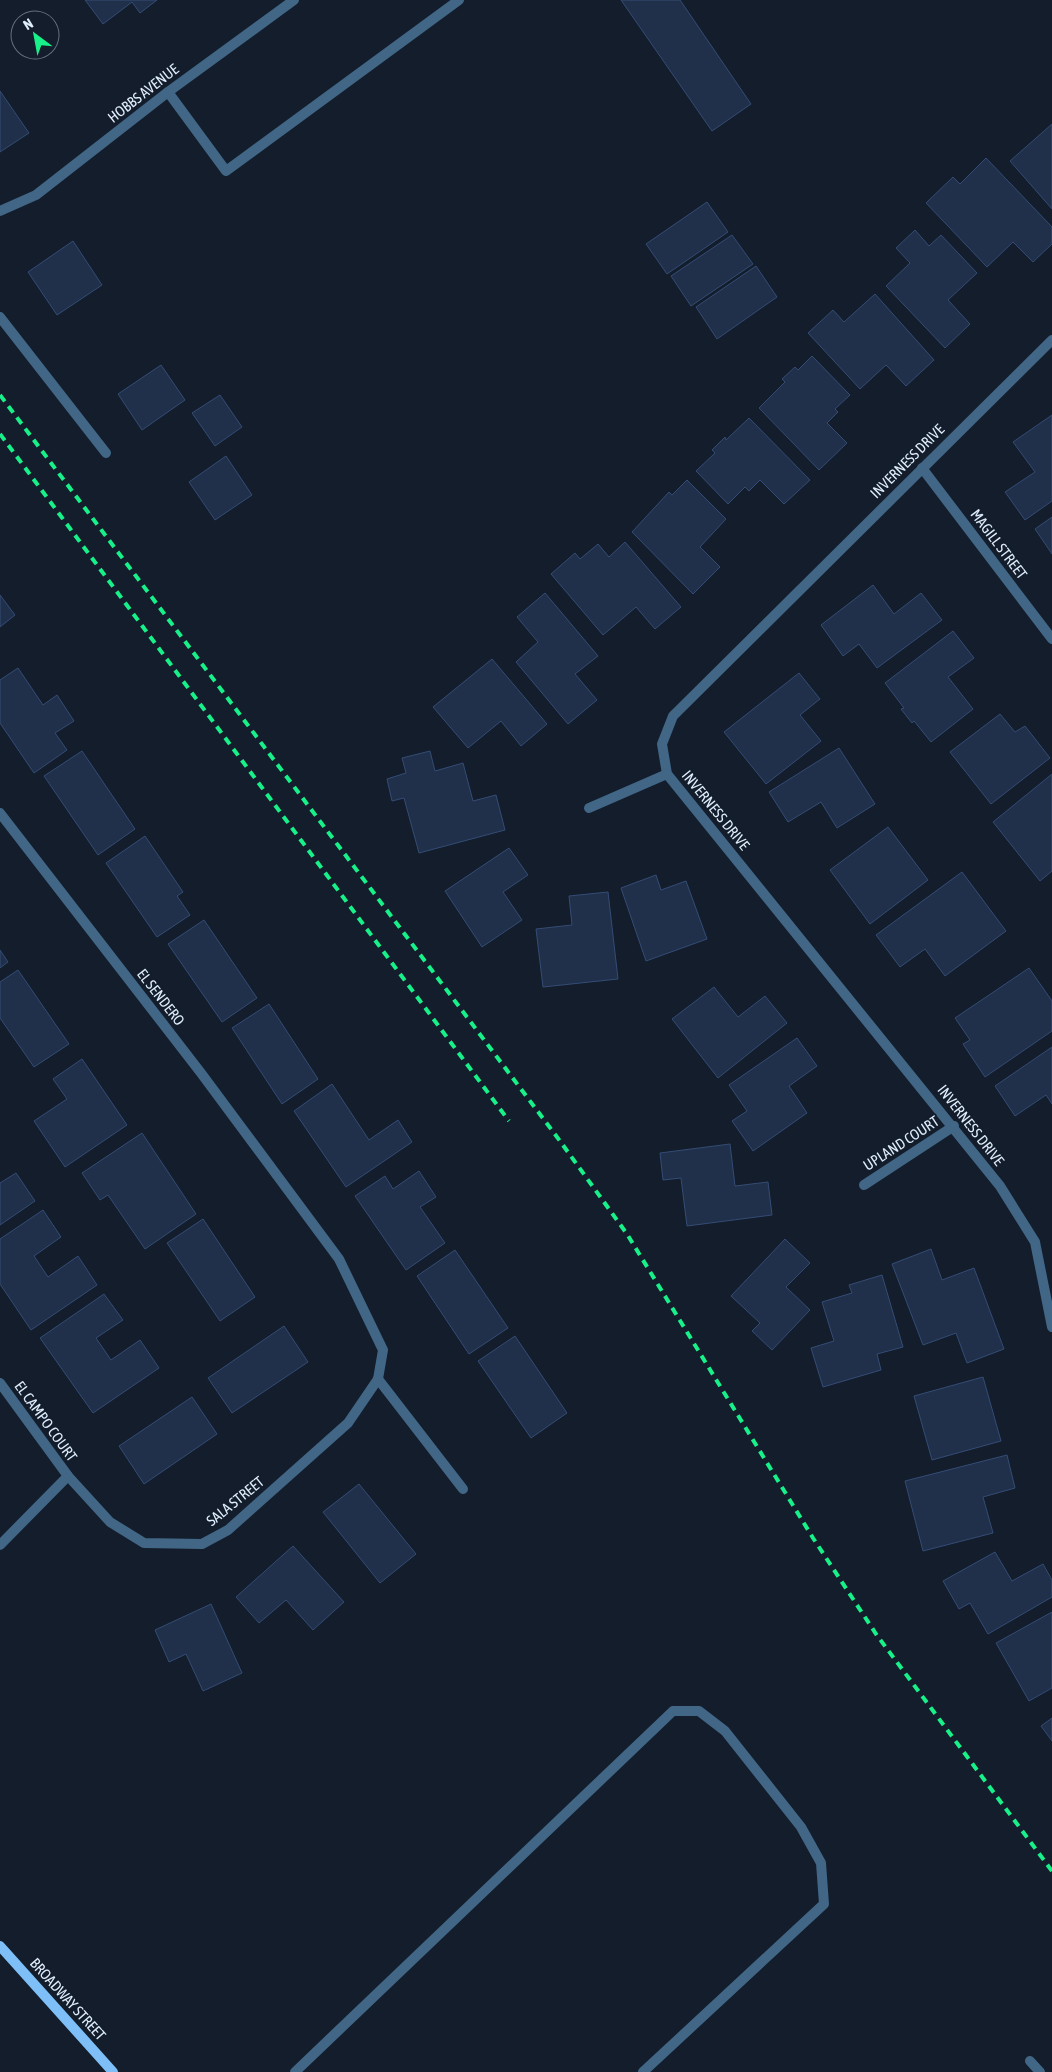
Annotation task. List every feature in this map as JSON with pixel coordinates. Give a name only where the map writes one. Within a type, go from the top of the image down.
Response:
[{"type":"main road","name":"BROADWAY STREET","points":[[0,1946],[113,2072]]},
{"type":"street","name":"HOBBS AVENUE","points":[[4,209],[36,195],[168,92],[294,0]]},
{"type":"street","points":[[168,92],[226,171],[459,0]]},
{"type":"street","points":[[0,317],[106,453]]},
{"type":"street","name":"INVERNESS DRIVE","points":[[1052,340],[672,716],[662,744],[667,774],[954,1126],[1000,1186],[1035,1242],[1052,1326]]},
{"type":"street","name":"MAGILL STREET","points":[[922,468],[1052,639]]},
{"type":"street","points":[[590,808],[667,774]]},
{"type":"street","name":"EL SENDERO","points":[[0,813],[201,1073],[296,1201]]},
{"type":"street","name":"UPLAND COURT","points":[[864,1185],[954,1126]]},
{"type":"street","name":"SALA STREET","points":[[68,1476],[110,1522],[144,1543],[202,1544],[228,1530],[348,1423],[378,1379],[383,1350],[339,1259],[296,1201]]},
{"type":"street","points":[[378,1379],[462,1489]]},
{"type":"street","name":"EL CAMPO COURT","points":[[0,1383],[68,1476]]},
{"type":"street","points":[[0,1545],[68,1476]]},
{"type":"street","points":[[295,2072],[673,1711],[699,1711],[725,1731],[801,1827],[821,1863],[824,1904],[643,2072]]},
{"type":"street","points":[[1030,2061],[1040,2072]]},
{"type":"building","points":[[85,0],[157,0],[140,13],[132,2],[103,24]]},
{"type":"building","points":[[621,0],[680,0],[751,104],[712,131]]},
{"type":"building","points":[[0,91],[29,133],[0,152]]},
{"type":"building","points":[[1052,124],[1052,209],[1010,161]]},
{"type":"building","points":[[986,158],[1052,227],[1052,244],[1033,262],[1013,242],[987,267],[926,203],[953,177],[960,184]]},
{"type":"building","points":[[707,202],[728,232],[667,274],[646,244]]},
{"type":"building","points":[[915,230],[929,246],[941,235],[977,273],[948,300],[970,324],[945,348],[886,286],[910,263],[896,248]]},
{"type":"building","points":[[732,235],[753,264],[691,306],[671,276]]},
{"type":"building","points":[[73,241],[102,285],[57,315],[28,272]]},
{"type":"building","points":[[756,266],[777,297],[717,339],[696,307]]},
{"type":"building","points":[[875,294],[934,360],[906,386],[886,365],[860,389],[808,333],[833,310],[844,322]]},
{"type":"building","points":[[812,356],[850,395],[835,409],[838,412],[827,423],[847,443],[819,470],[759,408],[785,382],[782,379],[795,367],[798,370]]},
{"type":"building","points":[[161,365],[185,400],[142,430],[118,394]]},
{"type":"building","points":[[220,395],[242,427],[215,446],[192,413]]},
{"type":"building","points":[[1052,415],[1052,501],[1025,520],[1005,492],[1035,472],[1013,442]]},
{"type":"building","points":[[749,418],[810,480],[784,504],[760,480],[749,491],[745,487],[728,504],[696,471],[715,453],[712,450],[725,437],[726,440]]},
{"type":"building","points":[[226,456],[252,495],[215,520],[189,482]]},
{"type":"building","points":[[687,480],[726,519],[700,547],[720,567],[693,594],[632,532],[669,492],[672,495]]},
{"type":"building","points":[[1052,517],[1052,554],[1035,529]]},
{"type":"building","points":[[625,542],[681,607],[655,629],[636,607],[603,635],[551,574],[575,553],[580,559],[598,544],[609,557]]},
{"type":"building","points":[[873,585],[894,614],[921,593],[942,620],[877,668],[859,644],[843,656],[821,625]]},
{"type":"building","points":[[545,593],[598,656],[575,674],[597,700],[568,724],[516,662],[538,642],[517,617]]},
{"type":"building","points":[[0,595],[15,615],[0,627]]},
{"type":"building","points":[[953,631],[974,658],[948,677],[973,709],[931,742],[914,721],[912,723],[901,709],[904,708],[885,683]]},
{"type":"building","points":[[492,659],[547,724],[521,746],[501,721],[468,748],[433,707]]},
{"type":"building","points":[[18,668],[43,705],[57,695],[74,721],[55,733],[67,750],[34,773],[0,723],[0,680]]},
{"type":"building","points":[[799,673],[820,699],[800,715],[821,741],[766,784],[724,732]]},
{"type":"building","points":[[1000,714],[1015,732],[1025,726],[1050,758],[991,804],[950,752]]},
{"type":"building","points":[[839,748],[875,804],[837,828],[821,802],[788,822],[769,792]]},
{"type":"building","points":[[82,751],[135,829],[98,855],[44,776]]},
{"type":"building","points":[[430,751],[435,771],[463,763],[473,801],[496,795],[505,830],[419,853],[404,798],[392,801],[387,779],[406,773],[402,758]]},
{"type":"building","points":[[1052,774],[1052,871],[1040,881],[993,822]]},
{"type":"building","points":[[888,827],[928,880],[870,924],[830,870]]},
{"type":"building","points":[[145,836],[183,892],[177,896],[190,915],[157,937],[106,863]]},
{"type":"building","points":[[509,848],[528,875],[503,892],[522,920],[482,947],[445,891]]},
{"type":"building","points":[[962,872],[1006,931],[945,976],[925,949],[900,967],[876,935]]},
{"type":"building","points":[[656,875],[661,890],[686,881],[707,939],[646,961],[621,888]]},
{"type":"building","points":[[608,892],[618,979],[543,987],[536,929],[572,925],[569,896]]},
{"type":"building","points":[[204,920],[257,998],[222,1022],[168,944]]},
{"type":"building","points":[[0,950],[8,962],[0,968]]},
{"type":"building","points":[[1029,968],[1052,1001],[1052,1031],[985,1077],[963,1044],[970,1040],[955,1018]]},
{"type":"building","points":[[18,970],[69,1044],[34,1067],[0,1018],[0,982]]},
{"type":"building","points":[[714,987],[738,1017],[765,996],[787,1023],[718,1078],[672,1019]]},
{"type":"building","points":[[269,1004],[318,1079],[282,1104],[232,1028]]},
{"type":"building","points":[[797,1038],[817,1066],[789,1086],[807,1113],[753,1151],[732,1121],[747,1111],[729,1085]]},
{"type":"building","points":[[1052,1047],[1052,1104],[1046,1095],[1015,1116],[995,1086]]},
{"type":"building","points":[[82,1059],[127,1125],[65,1167],[34,1121],[67,1099],[53,1079]]},
{"type":"building","points":[[332,1084],[369,1140],[398,1120],[412,1142],[346,1187],[294,1111]]},
{"type":"building","points":[[142,1133],[196,1214],[145,1249],[108,1195],[100,1200],[82,1173]]},
{"type":"building","points":[[730,1144],[735,1186],[768,1182],[772,1215],[687,1226],[681,1178],[663,1180],[660,1153]]},
{"type":"building","points":[[419,1171],[436,1197],[420,1207],[445,1243],[406,1270],[355,1196],[385,1176],[393,1189]]},
{"type":"building","points":[[16,1173],[35,1201],[0,1225],[0,1183]]},
{"type":"building","points":[[43,1210],[61,1237],[34,1256],[48,1277],[78,1256],[97,1285],[31,1330],[0,1284],[0,1239]]},
{"type":"building","points":[[203,1219],[255,1297],[220,1321],[167,1243]]},
{"type":"building","points":[[785,1239],[810,1263],[786,1287],[810,1310],[772,1350],[752,1331],[760,1323],[731,1296]]},
{"type":"building","points":[[931,1249],[942,1280],[974,1268],[1004,1349],[967,1363],[956,1333],[923,1345],[892,1264]]},
{"type":"building","points":[[455,1250],[508,1328],[469,1354],[417,1276]]},
{"type":"building","points":[[882,1275],[903,1347],[877,1354],[881,1370],[823,1387],[811,1348],[834,1341],[822,1302],[852,1293],[849,1285]]},
{"type":"building","points":[[104,1294],[123,1320],[96,1338],[111,1360],[140,1340],[159,1368],[93,1413],[40,1338]]},
{"type":"building","points":[[284,1326],[308,1362],[232,1413],[208,1378]]},
{"type":"building","points":[[515,1336],[567,1413],[531,1438],[478,1361]]},
{"type":"building","points":[[983,1377],[1001,1441],[932,1460],[914,1396]]},
{"type":"building","points":[[192,1397],[217,1434],[144,1484],[119,1446]]},
{"type":"building","points":[[1007,1455],[1015,1488],[983,1497],[993,1533],[923,1551],[905,1481]]},
{"type":"building","points":[[359,1484],[416,1554],[380,1583],[323,1512]]},
{"type":"building","points":[[293,1546],[344,1602],[313,1630],[286,1600],[259,1623],[236,1597]]},
{"type":"building","points":[[995,1552],[1012,1581],[1043,1564],[1052,1580],[1052,1597],[988,1634],[970,1603],[959,1609],[943,1581]]},
{"type":"building","points":[[211,1604],[242,1673],[203,1691],[186,1654],[169,1662],[155,1630]]},
{"type":"building","points":[[1052,1612],[1052,1688],[1029,1701],[996,1643]]},
{"type":"building","points":[[1052,1718],[1052,1741],[1041,1726]]},
{"type":"railway","points":[[0,395],[560,1141],[627,1234],[813,1538],[876,1634],[1052,1871]]},
{"type":"railway","points":[[0,434],[509,1121]]}]
